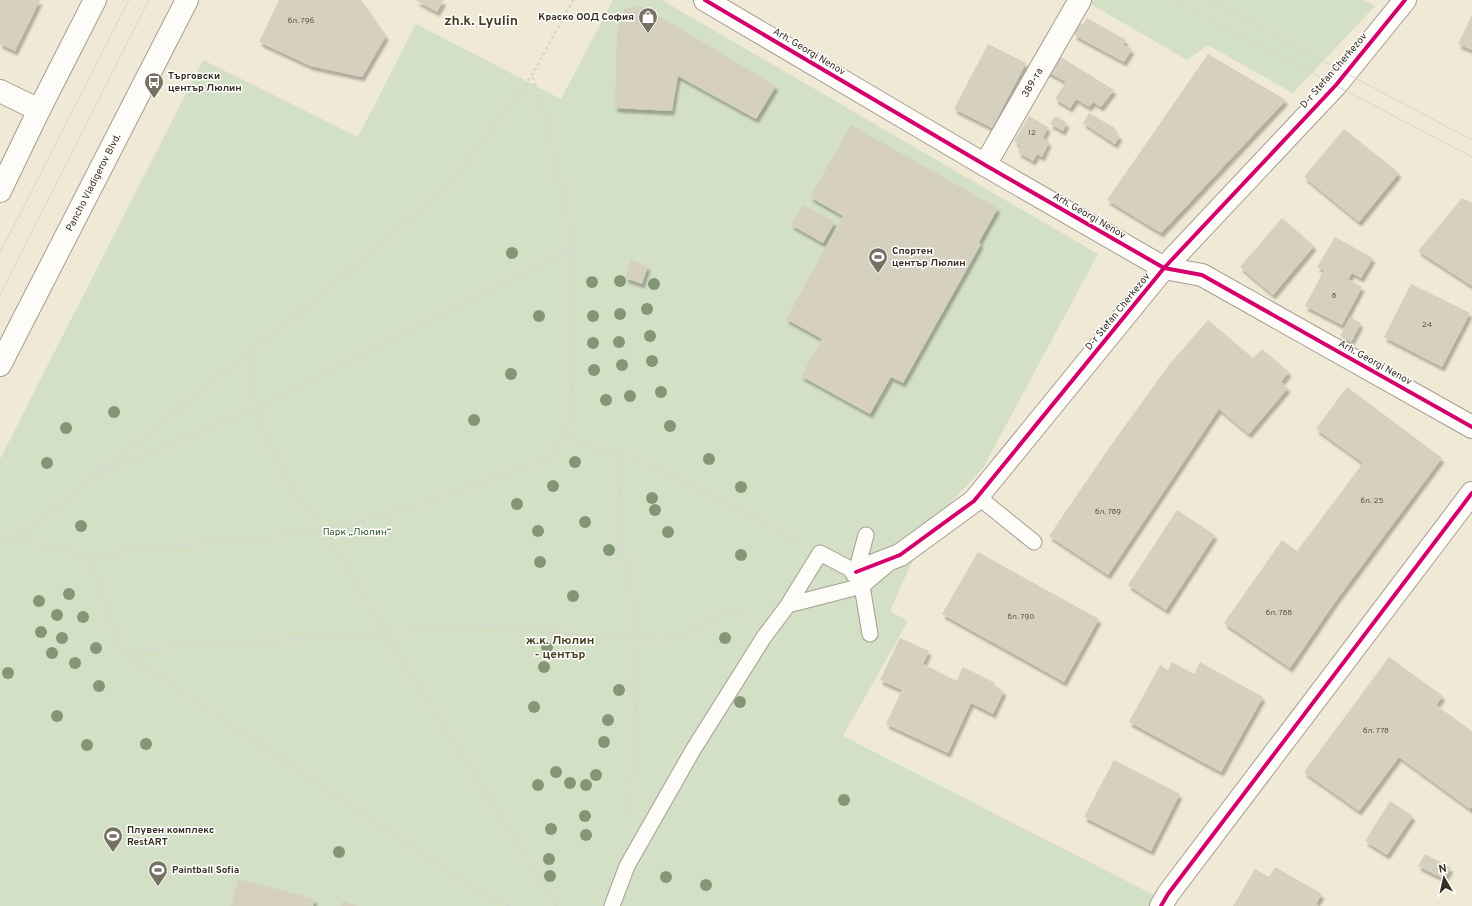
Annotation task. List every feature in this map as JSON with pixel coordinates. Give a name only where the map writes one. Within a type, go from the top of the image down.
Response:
[{"type":"street","points":[[0,191],[95,0]]},
{"type":"street","name":"Pancho Vladigerov Blvd.","points":[[0,365],[187,0]]},
{"type":"street","name":"Arh. Georgi Nenov","points":[[705,0],[985,165],[1164,268],[1202,275],[1472,426]]},
{"type":"street","name":"389-та","points":[[985,165],[1080,0]]},
{"type":"street","name":"D-r Stefan Cherkezov","points":[[859,579],[900,555],[974,501],[1164,268],[1336,85],[1405,0]]},
{"type":"street","points":[[0,91],[39,110]]},
{"type":"street","points":[[1160,906],[1472,493]]},
{"type":"lane","points":[[977,496],[1034,542]]},
{"type":"lane","points":[[866,535],[859,579],[870,634]]},
{"type":"lane","points":[[612,906],[627,866],[693,750],[764,637],[788,605],[820,553],[859,579]]},
{"type":"lane","points":[[788,605],[859,579]]},
{"type":"path","points":[[16,540],[369,255],[454,179],[532,76],[573,0]]},
{"type":"path","points":[[0,535],[16,540],[89,555],[326,531],[413,507],[552,457],[564,436],[572,412],[574,248],[547,121],[532,76]]},
{"type":"path","points":[[100,473],[257,408],[574,248]]},
{"type":"path","points":[[255,348],[252,380],[260,422],[290,488],[326,531],[385,633],[557,906]]},
{"type":"path","points":[[564,436],[589,447],[619,452],[707,493],[820,553]]},
{"type":"path","points":[[619,452],[622,549],[640,636],[630,819]]},
{"type":"path","points":[[89,555],[121,651],[487,897],[511,906]]},
{"type":"path","points":[[121,651],[496,625],[582,635],[640,636],[660,640],[679,638],[728,612],[740,612],[750,618],[764,637]]},
{"type":"green space","name":"Парк „Люлин“","points":[[613,0],[662,0],[1098,254],[983,468],[927,528],[890,611],[908,621],[843,736],[1158,897],[1152,906],[0,906],[0,459],[203,60],[358,137],[416,24],[561,99]]},
{"type":"green space","points":[[1084,0],[1364,0],[1375,6],[1293,93],[1208,45],[1187,60]]},
{"type":"building","points":[[0,0],[40,0],[15,51],[0,44]]},
{"type":"building","points":[[279,0],[361,0],[386,36],[362,77],[311,66],[259,42]]},
{"type":"building","points":[[415,0],[444,0],[437,12]]},
{"type":"building","points":[[642,6],[776,86],[756,119],[678,76],[672,111],[615,108],[617,33],[624,9]]},
{"type":"building","points":[[1472,15],[1472,50],[1458,44]]},
{"type":"building","points":[[1087,18],[1126,40],[1123,45],[1132,49],[1124,62],[1074,35],[1079,23],[1083,25]]},
{"type":"building","points":[[988,44],[1026,63],[992,128],[954,109]]},
{"type":"building","points":[[1056,54],[1114,90],[1101,107],[1093,102],[1089,107],[1076,99],[1070,108],[1055,99],[1066,82],[1046,71]]},
{"type":"building","points":[[1208,54],[1286,100],[1161,233],[1107,200]]},
{"type":"building","points":[[1089,113],[1115,128],[1113,131],[1120,136],[1115,144],[1083,123]]},
{"type":"building","points":[[1029,116],[1048,127],[1043,138],[1049,142],[1042,157],[1037,154],[1033,161],[1018,152],[1021,146],[1014,141]]},
{"type":"building","points":[[1055,116],[1067,123],[1063,131],[1050,124]]},
{"type":"building","points":[[851,125],[998,208],[979,242],[981,244],[903,383],[891,377],[870,414],[801,376],[822,339],[786,319],[843,216],[810,197]]},
{"type":"building","points":[[1344,129],[1399,173],[1359,222],[1304,177]]},
{"type":"building","points":[[1462,198],[1472,203],[1472,286],[1418,251]]},
{"type":"building","points":[[803,205],[835,222],[823,243],[791,225]]},
{"type":"building","points":[[1282,218],[1314,246],[1273,295],[1240,267]]},
{"type":"building","points":[[1335,237],[1373,258],[1361,278],[1352,273],[1348,279],[1362,287],[1342,325],[1305,306],[1324,270],[1317,267]]},
{"type":"building","points":[[631,260],[648,266],[642,284],[625,278]]},
{"type":"building","points":[[1411,284],[1470,313],[1442,367],[1384,337]]},
{"type":"building","points":[[1350,317],[1361,323],[1351,342],[1340,336]]},
{"type":"building","points":[[1208,320],[1253,358],[1262,349],[1289,372],[1281,382],[1288,388],[1249,434],[1219,409],[1108,575],[1049,536],[1109,448],[1168,366]]},
{"type":"building","points":[[1347,387],[1442,458],[1335,602],[1290,668],[1224,623],[1282,540],[1297,551],[1363,463],[1316,429]]},
{"type":"building","points":[[1177,510],[1215,535],[1166,610],[1128,585]]},
{"type":"building","points":[[978,552],[1099,619],[1064,682],[942,614]]},
{"type":"building","points":[[900,638],[929,651],[923,664],[957,681],[963,667],[995,683],[994,686],[1004,691],[993,714],[971,703],[948,753],[886,724],[902,690],[880,680]]},
{"type":"building","points":[[1389,657],[1443,696],[1436,705],[1472,731],[1472,807],[1470,809],[1399,757],[1359,811],[1304,772]]},
{"type":"building","points":[[1172,662],[1194,674],[1200,662],[1263,697],[1221,772],[1129,722],[1160,665],[1168,670]]},
{"type":"building","points":[[1114,760],[1180,794],[1151,851],[1084,817]]},
{"type":"building","points":[[1390,801],[1413,816],[1387,855],[1365,841]]},
{"type":"building","points":[[1425,854],[1451,868],[1444,879],[1418,866]]},
{"type":"building","points":[[1275,867],[1322,894],[1316,904],[1319,906],[1233,906],[1255,869],[1269,877]]},
{"type":"building","points":[[238,879],[315,899],[313,906],[231,906]]},
{"type":"building","points":[[343,901],[358,906],[341,906]]},
{"type":"tram line","points":[[0,253],[129,0]]},
{"type":"tram line","points":[[0,295],[149,0]]},
{"type":"tram line","points":[[1173,0],[1472,157]]},
{"type":"tram line","points":[[1208,0],[1472,140]]},
{"type":"cycle path","points":[[705,0],[985,165],[1164,268],[1202,275],[1472,427]]},
{"type":"cycle path","points":[[856,572],[900,555],[974,501],[1164,268],[1336,85],[1405,0]]},
{"type":"cycle path","points":[[1161,906],[1168,894],[1472,493]]},
{"type":"place","name":"Краско ООД София","points":[[648,34]]},
{"type":"place","name":"Търговски център Люлин","points":[[154,99]]},
{"type":"place","name":"Спортен център Люлин","points":[[878,274]]},
{"type":"place","name":"Плувен комплекс RestART","points":[[113,853]]},
{"type":"place","name":"Paintball Sofia","points":[[158,887]]},
{"type":"district","name":"zh.k. Lyulin","points":[[481,21]]},
{"type":"district","name":"ж.к. Люлин - център","points":[[560,648]]}]
